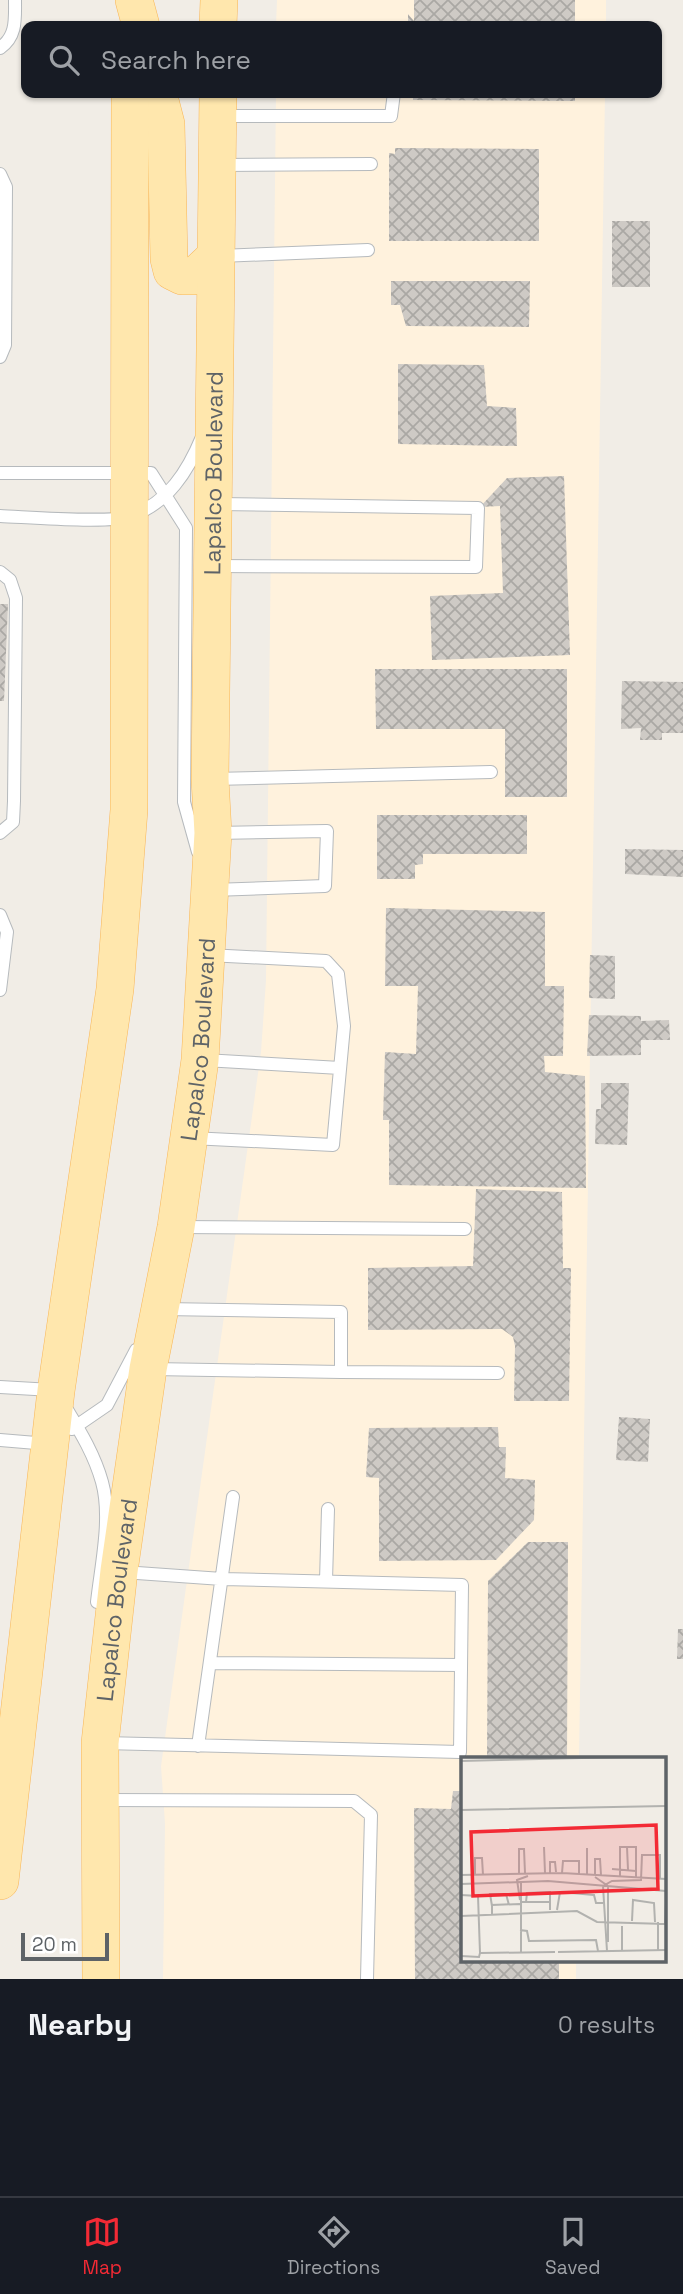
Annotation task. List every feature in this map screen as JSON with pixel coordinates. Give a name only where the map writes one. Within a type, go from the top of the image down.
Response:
[{"type":"main road","points":[[130,21],[132,0]]},
{"type":"main road","points":[[132,0],[139,21]]},
{"type":"main road","points":[[218,21],[219,0]]},
{"type":"main road","points":[[0,1881],[64,1435],[56,1391],[115,989],[129,810],[130,98]]},
{"type":"main road","points":[[159,98],[166,124],[169,259],[172,271],[182,276],[195,276],[216,256]]},
{"type":"main road","name":"Lapalco Boulevard","points":[[101,1979],[94,1728],[148,1369],[176,1227],[190,1138],[200,1060],[208,955],[213,834],[210,779],[218,104]]},
{"type":"lane","points":[[0,48],[7,43],[15,28],[15,0]]},
{"type":"lane","points":[[218,104],[391,116],[393,98]]},
{"type":"lane","points":[[216,165],[371,164]]},
{"type":"lane","points":[[0,174],[6,187],[6,200],[5,345],[0,357]]},
{"type":"lane","points":[[216,256],[368,250]]},
{"type":"lane","points":[[0,516],[129,517],[157,502],[185,474],[214,408]]},
{"type":"lane","points":[[0,473],[151,473],[166,494],[186,528],[184,802],[209,890],[325,886],[327,831],[213,834]]},
{"type":"lane","points":[[213,566],[476,567],[478,508],[214,504]]},
{"type":"lane","points":[[0,572],[10,580],[16,598],[13,822],[0,833]]},
{"type":"lane","points":[[210,779],[491,772]]},
{"type":"lane","points":[[0,915],[7,932],[0,990]]},
{"type":"lane","points":[[190,1138],[333,1145],[344,1026],[338,975],[326,961],[208,955]]},
{"type":"lane","points":[[200,1060],[340,1068]]},
{"type":"lane","points":[[176,1227],[465,1229]]},
{"type":"lane","points":[[64,1435],[107,1405],[130,1366],[167,1272]]},
{"type":"lane","points":[[158,1309],[341,1312],[341,1372]]},
{"type":"lane","points":[[148,1369],[498,1373]]},
{"type":"lane","points":[[0,1387],[56,1391]]},
{"type":"lane","points":[[0,1440],[64,1435],[88,1444],[103,1483],[105,1509],[97,1610]]},
{"type":"lane","points":[[198,1746],[233,1497]]},
{"type":"lane","points":[[326,1581],[328,1509]]},
{"type":"lane","points":[[94,1728],[198,1746],[460,1752],[462,1584],[222,1579],[119,1571]]},
{"type":"lane","points":[[210,1663],[461,1665]]},
{"type":"lane","points":[[98,1800],[354,1801],[371,1815],[367,1979]]},
{"type":"shaded area","points":[[277,0],[606,0],[606,21],[276,21]]},
{"type":"shaded area","points":[[276,98],[605,98],[579,1757],[461,1757],[461,1962],[576,1962],[576,1979],[163,1979],[165,1824],[161,1766],[261,1052],[266,980]]},
{"type":"building","points":[[414,0],[575,0],[575,21],[414,21]]},
{"type":"building","points":[[413,98],[575,98],[575,101]]},
{"type":"building","points":[[395,148],[539,149],[539,241],[389,241],[389,153],[395,154]]},
{"type":"building","points":[[612,221],[650,221],[650,287],[612,287]]},
{"type":"building","points":[[391,281],[530,281],[529,327],[406,326],[400,305],[391,305]]},
{"type":"building","points":[[398,364],[484,365],[487,406],[516,408],[517,446],[398,444]]},
{"type":"building","points":[[564,476],[570,655],[432,660],[430,596],[503,593],[500,506],[480,507],[507,478]]},
{"type":"building","points":[[0,604],[8,604],[4,701],[0,701]]},
{"type":"building","points":[[375,669],[567,669],[567,797],[505,797],[505,729],[376,729]]},
{"type":"building","points":[[622,681],[683,682],[683,733],[662,733],[662,740],[640,740],[641,728],[621,729]]},
{"type":"building","points":[[377,815],[527,815],[527,854],[423,854],[423,864],[415,865],[415,879],[377,879]]},
{"type":"building","points":[[625,849],[683,850],[683,877],[625,874]]},
{"type":"building","points":[[386,908],[545,912],[545,986],[564,986],[563,1056],[544,1056],[545,1072],[585,1076],[586,1188],[389,1185],[389,1120],[383,1120],[385,1052],[416,1054],[418,986],[385,986]]},
{"type":"building","points":[[590,955],[615,956],[615,999],[589,998]]},
{"type":"building","points":[[589,1015],[641,1016],[641,1021],[669,1020],[670,1040],[641,1040],[641,1055],[587,1056]]},
{"type":"building","points":[[601,1083],[629,1083],[627,1145],[595,1144],[596,1109],[601,1109]]},
{"type":"building","points":[[476,1189],[562,1192],[563,1268],[571,1268],[569,1401],[514,1401],[515,1346],[513,1337],[502,1329],[368,1330],[368,1268],[473,1266]]},
{"type":"building","points":[[619,1417],[650,1419],[648,1462],[616,1460]]},
{"type":"building","points":[[498,1427],[499,1447],[506,1447],[505,1478],[535,1480],[534,1520],[496,1560],[379,1561],[379,1478],[366,1477],[369,1428]]},
{"type":"building","points":[[528,1542],[568,1542],[567,1757],[487,1757],[488,1581]]},
{"type":"building","points":[[678,1629],[683,1629],[683,1659],[677,1659]]},
{"type":"building","points":[[453,1791],[461,1791],[461,1962],[559,1962],[559,1979],[415,1979],[414,1808],[451,1809]]}]
